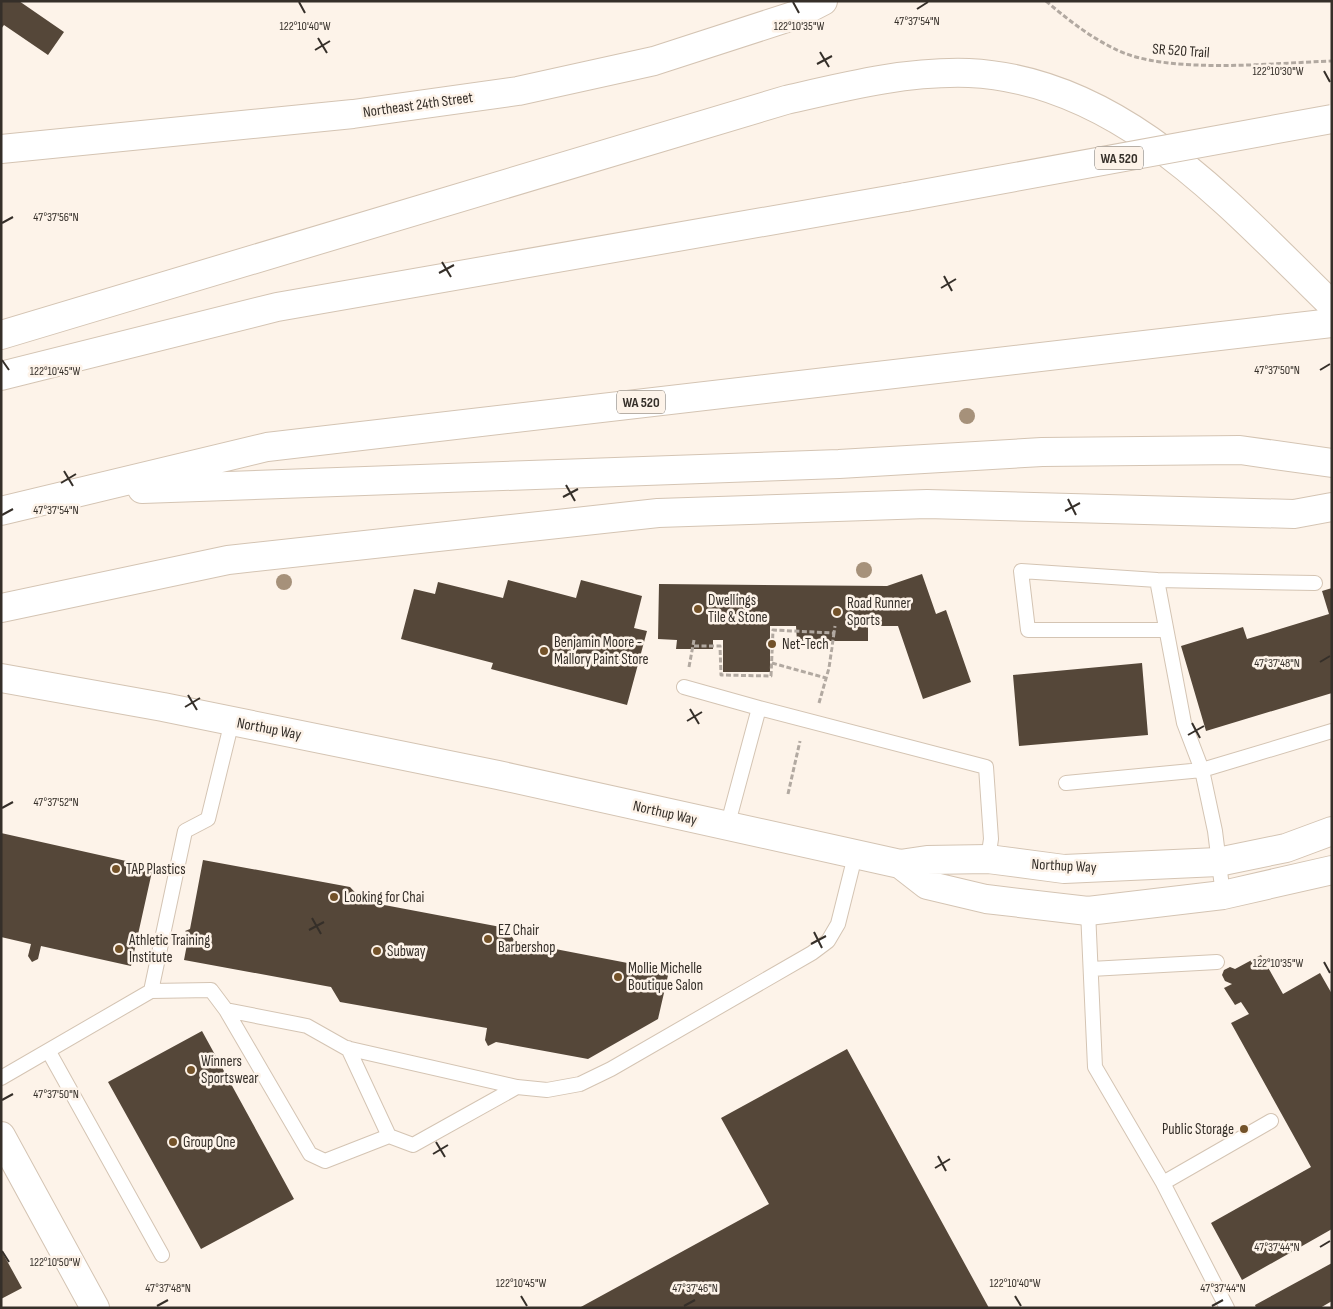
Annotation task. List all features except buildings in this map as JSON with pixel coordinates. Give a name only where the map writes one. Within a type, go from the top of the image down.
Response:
[{"type":"main road","name":"Northeast 24th Street","points":[[1,149],[353,114],[518,92],[654,61],[793,8],[823,1]]},
{"type":"main road","points":[[1,335],[786,100],[880,78],[969,73],[1024,80],[1068,94],[1138,131],[1215,192],[1332,305]]},
{"type":"main road","name":"WA 520","points":[[1,376],[277,307],[906,197],[1332,119]]},
{"type":"main road","name":"WA 520","points":[[1,511],[266,447],[1332,323]]},
{"type":"main road","points":[[83,492],[839,464],[1042,452],[1240,450],[1332,463]]},
{"type":"main road","points":[[1,608],[228,560],[658,513],[927,504],[1294,514],[1332,507]]},
{"type":"main road","name":"Northup Way","points":[[1,678],[163,707],[498,775],[855,856],[900,864],[927,860],[988,860],[1064,869],[1218,862],[1286,848],[1332,831]]},
{"type":"main road","points":[[900,864],[927,885],[986,900],[1088,911],[1223,895],[1330,873]]},
{"type":"main road","points":[[1,1136],[95,1308]]},
{"type":"lane","points":[[1166,630],[1028,630],[1021,571],[1157,580],[1315,583]]},
{"type":"lane","points":[[1157,580],[1184,722],[1202,770],[1215,831],[1223,895]]},
{"type":"lane","points":[[684,687],[986,767],[991,839],[988,860]]},
{"type":"lane","points":[[727,827],[759,708]]},
{"type":"lane","points":[[151,991],[185,831],[208,819],[232,721]]},
{"type":"lane","points":[[1066,783],[1202,770],[1332,731]]},
{"type":"lane","points":[[226,1010],[307,1026],[348,1048],[517,1087],[547,1090],[580,1084],[611,1069],[812,953],[828,941],[838,924],[855,856]]},
{"type":"lane","points":[[1088,911],[1095,1067],[1162,1183],[1227,1308]]},
{"type":"lane","points":[[1091,969],[1218,962]]},
{"type":"lane","points":[[1,1078],[49,1052],[151,991],[211,990],[226,1010],[310,1154],[326,1161],[389,1136],[413,1145],[517,1087]]},
{"type":"lane","points":[[348,1048],[389,1136]]},
{"type":"lane","points":[[49,1052],[162,1255]]},
{"type":"lane","points":[[1162,1183],[1271,1122]]},
{"type":"path","name":"SR 520 Trail","points":[[1046,1],[1072,22],[1116,50],[1154,62],[1217,65],[1332,61]]},
{"type":"path","points":[[822,695],[835,626]]},
{"type":"path","points":[[694,646],[720,646],[721,675],[772,676],[773,630],[834,633]]},
{"type":"path","points":[[693,652],[694,640]]},
{"type":"path","points":[[772,663],[826,678]]},
{"type":"path","points":[[788,794],[801,738]]},
{"type":"place","name":"Dwellings Tile & Stone","points":[[698,609]]},
{"type":"place","name":"Road Runner Sports","points":[[837,612]]},
{"type":"place","name":"Net-Tech","points":[[772,644]]},
{"type":"place","name":"Benjamin Moore - Mallory Paint Store","points":[[544,651]]},
{"type":"place","name":"TAP Plastics","points":[[116,869]]},
{"type":"place","name":"Looking for Chai","points":[[334,897]]},
{"type":"place","name":"EZ Chair Barbershop","points":[[488,939]]},
{"type":"place","name":"Athletic Training Institute","points":[[119,949]]},
{"type":"place","name":"Subway","points":[[377,951]]},
{"type":"place","name":"Mollie Michelle Boutique Salon","points":[[618,977]]},
{"type":"place","name":"Winners Sportswear","points":[[191,1070]]},
{"type":"place","name":"Public Storage","points":[[1244,1129]]},
{"type":"place","name":"Group One","points":[[173,1142]]}]
